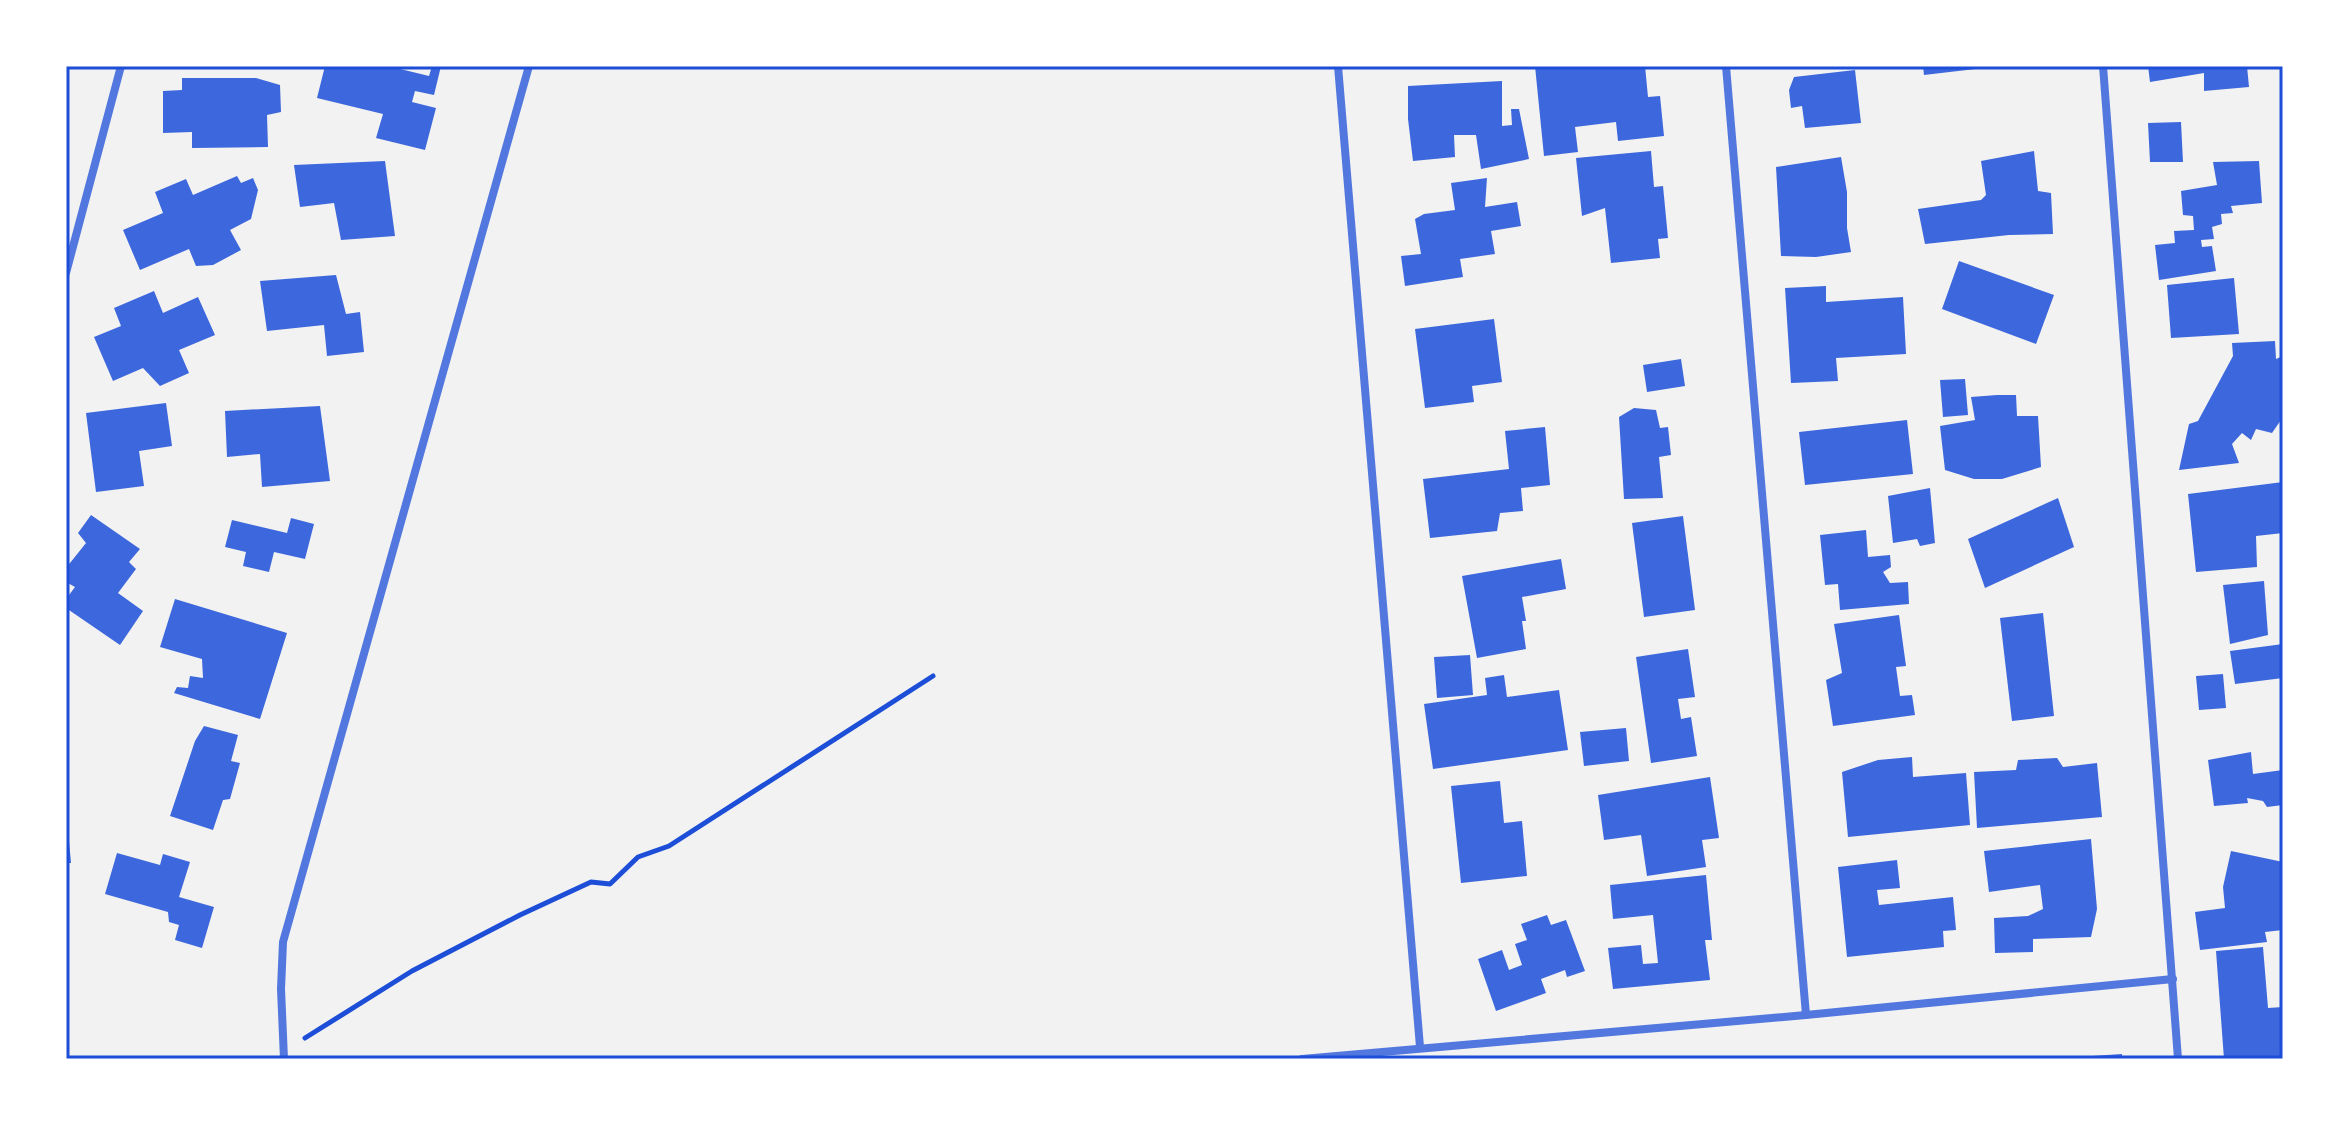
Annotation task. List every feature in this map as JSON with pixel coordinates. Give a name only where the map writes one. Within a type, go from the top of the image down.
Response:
[{"type":"street","points":[[66,273],[121,66]]},
{"type":"street","points":[[284,1055],[280,977],[283,942],[321,816],[529,66]]},
{"type":"street","points":[[1338,66],[1420,1047]]},
{"type":"street","points":[[1726,66],[1806,1015]]},
{"type":"street","points":[[2103,66],[2178,1059]]},
{"type":"street","points":[[1302,1059],[2173,979]]},
{"type":"path","points":[[284,1055],[412,971],[591,882],[610,884],[638,857],[669,846],[933,676]]},
{"type":"building","points":[[325,66],[388,66],[429,76],[432,66],[441,66],[434,95],[415,91],[412,102],[436,108],[425,150],[376,138],[383,114],[317,98]]},
{"type":"building","points":[[1535,66],[1645,66],[1648,97],[1660,96],[1664,136],[1618,141],[1616,122],[1575,127],[1578,152],[1544,156]]},
{"type":"building","points":[[1923,66],[1984,66],[1984,68],[1924,75]]},
{"type":"building","points":[[2148,66],[2247,66],[2249,87],[2204,91],[2204,73],[2150,82]]},
{"type":"building","points":[[1855,70],[1861,123],[1805,128],[1802,106],[1791,108],[1789,90],[1794,77]]},
{"type":"building","points":[[182,78],[256,78],[280,85],[281,112],[267,115],[268,147],[192,148],[192,132],[163,133],[163,91],[182,90]]},
{"type":"building","points":[[1502,81],[1502,126],[1512,125],[1511,109],[1519,109],[1529,159],[1481,169],[1476,135],[1454,135],[1455,157],[1413,161],[1408,86]]},
{"type":"building","points":[[2181,122],[2183,162],[2150,162],[2148,123]]},
{"type":"building","points":[[1651,151],[1654,187],[1663,186],[1668,238],[1658,239],[1660,258],[1611,263],[1605,208],[1582,216],[1576,158]]},
{"type":"building","points":[[2034,151],[2038,191],[2051,193],[2053,234],[2009,235],[1925,244],[1918,209],[1981,200],[1986,195],[1981,161]]},
{"type":"building","points":[[1841,157],[1851,252],[1816,257],[1781,256],[1776,167]]},
{"type":"building","points":[[385,161],[395,236],[341,240],[334,203],[300,207],[294,165]]},
{"type":"building","points":[[2259,161],[2262,203],[2231,206],[2233,213],[2221,214],[2222,224],[2212,227],[2214,239],[2201,240],[2202,247],[2212,246],[2216,271],[2159,280],[2155,245],[2175,243],[2174,231],[2194,230],[2193,216],[2183,215],[2181,191],[2217,185],[2213,162]]},
{"type":"building","points":[[237,176],[241,183],[253,178],[258,190],[251,219],[230,230],[241,250],[213,265],[196,266],[189,249],[140,270],[123,230],[163,213],[155,192],[186,179],[193,195]]},
{"type":"building","points":[[1487,178],[1485,207],[1517,202],[1521,226],[1491,231],[1495,254],[1460,259],[1463,277],[1405,286],[1401,256],[1421,254],[1415,219],[1424,214],[1455,210],[1451,183]]},
{"type":"building","points":[[1959,261],[2054,295],[2036,344],[1942,309]]},
{"type":"building","points":[[336,275],[346,314],[360,312],[364,352],[327,356],[324,325],[267,331],[260,281]]},
{"type":"building","points":[[2234,278],[2239,334],[2171,338],[2167,285]]},
{"type":"building","points":[[1826,286],[1826,302],[1903,297],[1906,354],[1836,358],[1838,381],[1791,383],[1785,288]]},
{"type":"building","points":[[154,291],[163,313],[198,297],[215,335],[179,350],[189,373],[160,386],[143,368],[113,381],[94,337],[121,326],[114,308]]},
{"type":"building","points":[[1494,319],[1502,382],[1472,386],[1474,402],[1425,408],[1415,329]]},
{"type":"building","points":[[2275,341],[2276,359],[2283,356],[2283,417],[2272,433],[2256,429],[2251,440],[2242,433],[2232,444],[2239,463],[2179,470],[2189,424],[2198,421],[2233,356],[2232,343]]},
{"type":"building","points":[[1681,359],[1685,386],[1647,392],[1643,365]]},
{"type":"building","points":[[1965,379],[1968,415],[1943,417],[1940,380]]},
{"type":"building","points":[[2016,395],[2017,416],[2038,416],[2041,467],[2002,479],[1974,479],[1945,470],[1940,426],[1975,420],[1971,397]]},
{"type":"building","points":[[166,403],[172,446],[139,451],[144,486],[96,492],[86,413]]},
{"type":"building","points":[[320,406],[330,481],[262,487],[260,454],[227,457],[225,411]]},
{"type":"building","points":[[1634,408],[1656,410],[1660,428],[1668,427],[1671,455],[1659,457],[1663,498],[1624,499],[1619,417]]},
{"type":"building","points":[[1907,420],[1913,474],[1805,485],[1799,432]]},
{"type":"building","points":[[1545,427],[1550,485],[1521,488],[1523,511],[1500,513],[1497,531],[1430,538],[1423,479],[1509,469],[1505,431]]},
{"type":"building","points":[[2283,482],[2283,533],[2256,536],[2257,567],[2196,572],[2188,494]]},
{"type":"building","points":[[1930,488],[1935,543],[1920,546],[1917,539],[1893,543],[1888,496]]},
{"type":"building","points":[[2058,498],[2074,547],[1985,588],[1968,539]]},
{"type":"building","points":[[91,515],[140,549],[129,562],[136,569],[118,593],[143,611],[120,645],[66,608],[66,599],[75,587],[66,582],[66,568],[86,543],[78,533]]},
{"type":"building","points":[[1683,516],[1695,610],[1644,617],[1632,523]]},
{"type":"building","points":[[291,518],[314,524],[305,559],[274,552],[269,572],[243,566],[246,552],[225,547],[232,520],[287,533]]},
{"type":"building","points":[[1866,530],[1868,557],[1890,555],[1891,567],[1883,572],[1890,583],[1908,582],[1909,604],[1840,610],[1838,584],[1825,585],[1820,535]]},
{"type":"building","points":[[1561,559],[1566,589],[1522,597],[1526,649],[1477,658],[1462,576]]},
{"type":"building","points":[[2264,581],[2268,635],[2230,644],[2223,585]]},
{"type":"building","points":[[175,599],[287,633],[260,719],[174,693],[177,687],[188,688],[190,676],[203,678],[202,659],[160,647]]},
{"type":"building","points":[[2043,613],[2054,716],[2012,721],[2000,618]]},
{"type":"building","points":[[1899,615],[1906,666],[1896,667],[1900,696],[1912,695],[1915,715],[1833,726],[1826,680],[1842,673],[1834,624]]},
{"type":"building","points":[[2283,644],[2283,678],[2235,684],[2230,651]]},
{"type":"building","points":[[1688,649],[1695,697],[1678,699],[1681,719],[1691,717],[1697,756],[1651,763],[1636,657]]},
{"type":"building","points":[[1470,655],[1473,695],[1437,698],[1434,657]]},
{"type":"building","points":[[2223,674],[2226,708],[2199,710],[2196,676]]},
{"type":"building","points":[[1504,675],[1507,697],[1559,690],[1568,750],[1433,769],[1424,704],[1487,695],[1485,678]]},
{"type":"building","points":[[204,726],[238,735],[231,761],[240,763],[230,799],[223,800],[213,830],[170,816],[195,741]]},
{"type":"building","points":[[1626,728],[1629,761],[1584,766],[1580,732]]},
{"type":"building","points":[[2251,752],[2253,774],[2283,770],[2283,805],[2267,807],[2263,801],[2247,798],[2248,803],[2214,806],[2208,760]]},
{"type":"building","points":[[1912,757],[1913,777],[1966,773],[1970,825],[1848,837],[1842,772],[1878,760]]},
{"type":"building","points":[[2057,758],[2063,767],[2097,763],[2102,817],[1977,828],[1974,772],[2016,770],[2018,760]]},
{"type":"building","points":[[1710,777],[1719,838],[1702,840],[1706,867],[1647,876],[1641,835],[1604,840],[1598,795]]},
{"type":"building","points":[[1500,781],[1504,823],[1522,821],[1527,876],[1461,883],[1451,786]]},
{"type":"building","points":[[68,831],[71,863],[66,863]]},
{"type":"building","points":[[2091,839],[2097,909],[2091,937],[2033,939],[2033,952],[1995,953],[1994,918],[2028,916],[2043,909],[2040,885],[1989,892],[1984,851]]},
{"type":"building","points":[[2231,851],[2283,862],[2283,930],[2265,932],[2267,942],[2200,950],[2195,912],[2225,908],[2223,887]]},
{"type":"building","points":[[117,853],[160,865],[163,854],[190,862],[179,897],[214,907],[202,948],[175,940],[179,925],[169,922],[168,912],[105,894]]},
{"type":"building","points":[[1897,860],[1900,888],[1877,890],[1879,905],[1953,897],[1956,930],[1943,931],[1944,947],[1847,957],[1838,867]]},
{"type":"building","points":[[1706,875],[1712,940],[1705,940],[1710,980],[1613,989],[1608,948],[1641,945],[1643,964],[1658,963],[1653,915],[1613,919],[1610,885]]},
{"type":"building","points":[[1547,915],[1551,925],[1566,920],[1585,971],[1567,977],[1565,970],[1541,979],[1546,993],[1496,1011],[1478,959],[1502,950],[1509,970],[1522,965],[1515,944],[1527,940],[1521,924]]},
{"type":"building","points":[[2263,947],[2268,1008],[2283,1007],[2283,1059],[2224,1059],[2216,951]]},
{"type":"building","points":[[2122,1054],[2122,1059],[2077,1059],[2077,1057]]}]
